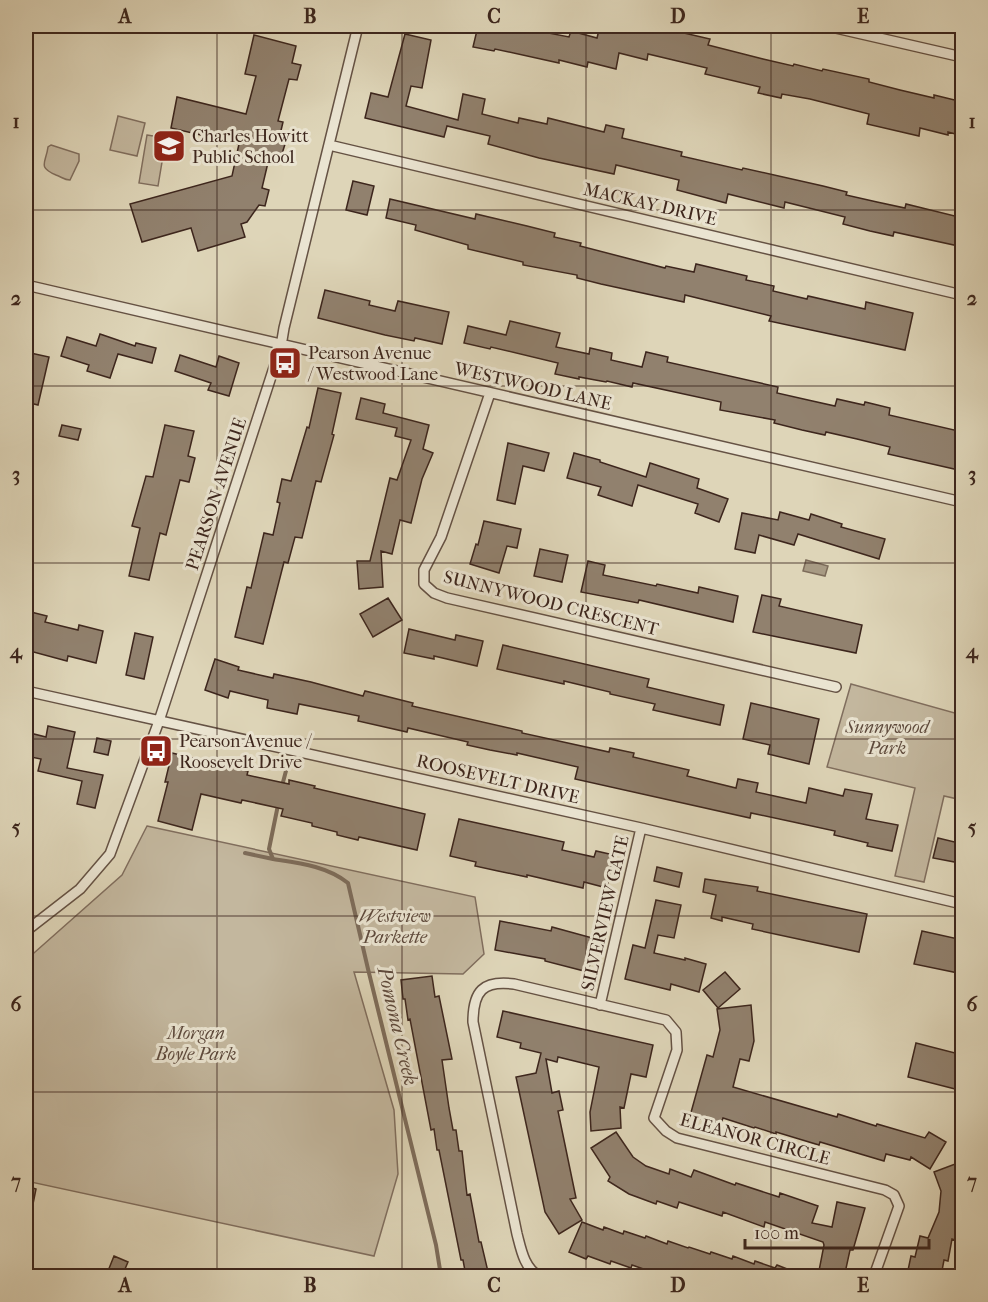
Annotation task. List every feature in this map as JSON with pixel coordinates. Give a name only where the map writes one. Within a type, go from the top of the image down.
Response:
[{"type":"street","name":"PEARSON AVENUE","points":[[26,931],[80,889],[110,854],[159,721],[281,346],[358,26]]},
{"type":"street","points":[[827,26],[963,57]]},
{"type":"street","name":"MACKAY DRIVE","points":[[329,145],[963,295]]},
{"type":"street","name":"WESTWOOD LANE","points":[[26,285],[281,346],[963,502]]},
{"type":"street","name":"SUNNYWOOD CRESCENT","points":[[490,393],[441,537],[424,570],[424,584],[434,593],[447,598],[836,687]]},
{"type":"street","name":"ROOSEVELT DRIVE","points":[[26,691],[641,828],[963,904]]},
{"type":"street","name":"SILVERVIEW GATE","points":[[600,1005],[641,828]]},
{"type":"street","name":"ELEANOR CIRCLE","points":[[539,1276],[533,1273],[526,1262],[517,1234],[473,1022],[474,1001],[485,986],[500,982],[666,1020],[676,1032],[676,1056],[654,1118],[666,1131],[677,1138],[885,1190],[894,1195],[899,1206],[874,1276]]},
{"type":"green space","points":[[118,116],[145,123],[137,156],[110,150]]},
{"type":"green space","points":[[147,135],[166,138],[158,186],[139,183]]},
{"type":"green space","points":[[51,145],[79,154],[79,161],[70,180],[46,170],[44,164],[48,147]]},
{"type":"green space","name":"Sunnywood Park","points":[[851,684],[962,715],[962,800],[944,796],[924,882],[895,876],[915,788],[827,767]]},
{"type":"green space","name":"Morgan Boyle Park","points":[[147,826],[475,897],[484,954],[463,974],[354,972],[394,1110],[398,1174],[374,1256],[26,1181],[26,960],[122,875]]},
{"type":"shaded area","points":[[806,560],[828,566],[825,576],[803,571]]},
{"type":"building","points":[[478,26],[509,30],[512,26],[569,37],[571,31],[597,38],[600,26],[627,32],[629,26],[651,26],[684,33],[710,39],[708,45],[763,59],[822,71],[823,69],[869,79],[869,82],[900,90],[963,102],[963,136],[920,128],[919,136],[867,124],[869,114],[810,99],[782,94],[781,98],[758,93],[760,87],[705,74],[707,68],[648,54],[647,60],[619,53],[616,69],[588,62],[587,67],[559,60],[559,63],[495,49],[494,51],[473,47]]},
{"type":"building","points":[[405,34],[431,40],[422,88],[411,86],[406,106],[458,120],[463,94],[485,99],[482,114],[518,123],[519,118],[547,124],[548,118],[604,132],[606,125],[624,129],[622,138],[682,152],[681,156],[823,186],[847,192],[846,195],[877,202],[905,208],[906,204],[963,218],[963,247],[894,232],[893,236],[870,231],[843,224],[845,217],[785,202],[784,208],[728,194],[726,203],[677,190],[679,180],[616,165],[614,174],[539,158],[488,144],[490,136],[447,126],[444,137],[365,118],[371,93],[388,97]]},
{"type":"building","points":[[254,35],[296,46],[292,63],[301,65],[297,80],[289,79],[278,121],[283,122],[279,139],[286,141],[281,157],[270,154],[262,188],[269,190],[265,206],[259,205],[247,222],[241,224],[245,237],[198,251],[191,228],[142,242],[130,204],[232,176],[239,144],[171,128],[177,97],[246,114],[256,76],[245,74]]},
{"type":"building","points":[[353,181],[374,186],[367,215],[346,210]]},
{"type":"building","points":[[390,199],[475,219],[476,214],[555,233],[554,237],[581,243],[580,246],[665,268],[666,266],[694,272],[696,264],[747,276],[746,280],[774,286],[773,291],[807,299],[808,296],[865,309],[866,302],[913,313],[905,350],[769,321],[771,316],[685,295],[684,302],[601,284],[577,278],[577,275],[523,265],[523,262],[468,249],[468,245],[415,230],[416,225],[386,218]]},
{"type":"building","points":[[325,290],[370,301],[369,305],[395,311],[398,301],[449,312],[442,344],[385,335],[318,318]]},
{"type":"building","points":[[510,321],[560,333],[556,347],[589,354],[590,348],[612,353],[611,360],[642,367],[646,352],[668,357],[667,362],[778,387],[777,393],[835,406],[837,399],[864,405],[865,402],[890,408],[889,415],[963,432],[963,471],[888,454],[890,447],[826,432],[825,435],[802,430],[774,423],[775,420],[720,410],[721,402],[633,383],[632,387],[555,374],[558,363],[464,343],[468,326],[506,335]]},
{"type":"building","points":[[100,334],[135,346],[136,343],[156,348],[152,363],[118,354],[110,378],[87,371],[89,365],[61,356],[67,337],[96,346]]},
{"type":"building","points":[[26,352],[49,357],[38,405],[26,402]]},
{"type":"building","points":[[180,355],[216,367],[219,356],[239,363],[229,396],[208,390],[211,383],[175,371]]},
{"type":"building","points":[[318,388],[341,393],[332,434],[334,435],[321,482],[316,481],[302,538],[295,537],[288,563],[284,562],[263,644],[235,637],[247,587],[251,588],[264,533],[273,535],[280,503],[277,502],[282,479],[291,481],[307,427],[309,428]]},
{"type":"building","points":[[361,398],[385,404],[383,413],[429,425],[423,449],[433,453],[422,479],[411,523],[400,520],[392,554],[381,551],[383,587],[359,589],[357,561],[370,561],[390,478],[397,480],[411,440],[395,436],[397,428],[356,419]]},
{"type":"building","points":[[62,425],[81,429],[78,440],[59,436]]},
{"type":"building","points":[[165,425],[194,431],[188,456],[195,458],[189,482],[180,480],[166,535],[160,533],[149,580],[129,576],[140,528],[132,526],[146,476],[153,477]]},
{"type":"building","points":[[508,443],[549,453],[544,471],[523,466],[515,504],[497,500]]},
{"type":"building","points":[[574,453],[646,477],[650,463],[699,479],[697,488],[728,499],[719,522],[695,513],[698,504],[638,485],[632,506],[598,495],[601,487],[567,478]]},
{"type":"building","points":[[780,512],[809,520],[811,514],[842,524],[841,527],[885,539],[879,559],[798,534],[794,545],[759,535],[755,553],[735,549],[742,513],[778,520]]},
{"type":"building","points":[[484,521],[521,529],[517,548],[507,546],[499,573],[470,564]]},
{"type":"building","points":[[540,549],[568,555],[562,582],[534,576]]},
{"type":"building","points":[[588,561],[605,565],[603,575],[698,593],[699,587],[738,596],[733,622],[639,600],[638,603],[581,592]]},
{"type":"building","points":[[762,595],[781,599],[779,606],[862,625],[856,653],[753,632]]},
{"type":"building","points":[[388,598],[402,620],[373,637],[360,614]]},
{"type":"building","points":[[27,611],[47,616],[45,622],[78,630],[79,625],[103,631],[96,663],[68,656],[67,661],[26,650]]},
{"type":"building","points":[[409,629],[455,640],[456,635],[483,641],[477,666],[434,656],[434,659],[404,653]]},
{"type":"building","points":[[135,633],[153,637],[144,679],[126,675]]},
{"type":"building","points":[[503,645],[649,679],[647,687],[724,705],[720,725],[653,710],[655,704],[610,694],[610,692],[497,669]]},
{"type":"building","points":[[215,659],[239,667],[238,670],[273,678],[274,674],[363,696],[365,691],[413,703],[412,706],[522,731],[522,733],[609,752],[610,748],[634,753],[633,757],[689,770],[687,776],[736,788],[738,779],[758,783],[756,792],[806,803],[809,788],[843,796],[845,789],[872,794],[866,819],[898,825],[892,851],[867,846],[868,843],[834,835],[835,831],[751,813],[750,818],[575,779],[578,767],[517,753],[517,755],[467,745],[468,742],[408,728],[407,732],[358,721],[359,716],[299,704],[297,714],[267,708],[268,700],[230,691],[228,698],[205,690]]},
{"type":"building","points":[[751,703],[819,719],[809,764],[768,754],[770,745],[743,739]]},
{"type":"building","points":[[48,726],[75,732],[67,768],[103,775],[95,808],[77,804],[82,781],[38,771],[41,759],[26,756],[26,732],[46,737]]},
{"type":"building","points":[[97,738],[111,741],[108,755],[94,752]]},
{"type":"building","points":[[172,753],[193,758],[192,761],[248,771],[247,775],[289,784],[289,780],[425,814],[417,850],[359,837],[358,840],[337,835],[337,832],[312,826],[312,823],[281,816],[283,809],[201,794],[192,830],[158,821],[168,782],[165,782]]},
{"type":"building","points":[[459,819],[564,842],[562,850],[594,857],[596,851],[614,855],[607,888],[584,882],[583,888],[527,875],[527,877],[475,866],[476,862],[450,856]]},
{"type":"building","points":[[938,838],[963,844],[960,863],[933,858]]},
{"type":"building","points":[[657,867],[682,873],[679,887],[654,881]]},
{"type":"building","points":[[705,879],[758,887],[757,891],[867,914],[859,952],[752,929],[753,924],[722,917],[722,921],[711,918],[716,895],[703,892]]},
{"type":"building","points":[[656,900],[681,905],[674,938],[658,935],[654,953],[706,964],[699,992],[671,984],[670,990],[625,979],[633,945],[645,948]]},
{"type":"building","points":[[500,921],[551,931],[552,927],[596,939],[588,972],[545,961],[545,959],[495,950]]},
{"type":"building","points":[[922,931],[963,940],[963,974],[914,964]]},
{"type":"building","points":[[725,972],[740,989],[718,1008],[703,990]]},
{"type":"building","points":[[432,976],[435,997],[439,996],[452,1059],[442,1060],[453,1130],[456,1130],[459,1151],[462,1151],[467,1195],[470,1194],[479,1242],[481,1242],[489,1276],[466,1276],[463,1260],[461,1260],[439,1150],[437,1150],[434,1129],[431,1130],[410,1019],[408,1020],[405,999],[403,999],[401,980]]},
{"type":"building","points":[[751,1005],[754,1041],[749,1061],[740,1059],[733,1087],[837,1117],[838,1114],[925,1138],[929,1132],[946,1142],[930,1169],[911,1157],[910,1160],[886,1154],[884,1161],[820,1142],[819,1145],[723,1118],[721,1124],[690,1116],[707,1055],[713,1057],[720,1030],[717,1009]]},
{"type":"building","points":[[503,1011],[653,1045],[646,1077],[631,1074],[624,1108],[620,1107],[621,1128],[591,1131],[590,1112],[599,1067],[558,1057],[557,1062],[546,1059],[552,1093],[559,1091],[563,1110],[558,1111],[576,1198],[570,1199],[582,1220],[559,1234],[545,1212],[516,1077],[536,1073],[541,1053],[520,1048],[521,1043],[497,1037]]},
{"type":"building","points":[[916,1043],[963,1055],[963,1091],[908,1077]]},
{"type":"building","points":[[616,1132],[633,1157],[646,1166],[669,1174],[670,1169],[691,1177],[694,1170],[735,1185],[736,1183],[779,1197],[780,1193],[818,1206],[812,1223],[832,1227],[837,1202],[865,1208],[853,1250],[850,1250],[845,1273],[842,1272],[841,1276],[818,1276],[823,1242],[765,1222],[764,1227],[723,1212],[722,1216],[679,1202],[677,1208],[657,1201],[656,1204],[629,1194],[608,1181],[610,1177],[591,1148]]},
{"type":"building","points":[[963,1161],[963,1221],[955,1240],[952,1239],[948,1261],[944,1260],[941,1276],[907,1275],[911,1256],[915,1257],[920,1236],[928,1238],[939,1212],[941,1191],[934,1172]]},
{"type":"building","points":[[26,1186],[36,1189],[30,1219],[26,1219]]},
{"type":"building","points":[[582,1222],[603,1230],[604,1227],[623,1234],[624,1231],[732,1259],[733,1256],[754,1264],[755,1261],[775,1268],[777,1265],[805,1276],[672,1276],[632,1265],[631,1268],[611,1261],[610,1264],[588,1256],[586,1259],[569,1252]]},
{"type":"building","points":[[114,1256],[128,1262],[122,1276],[106,1276]]},
{"type":"waterway","name":"Pomona Creek","points":[[282,786],[287,767]]},
{"type":"waterway","name":"Pomona Creek","points":[[278,805],[269,849],[273,859],[322,869],[348,883],[436,1245],[441,1276]]},
{"type":"waterway","points":[[245,853],[273,859]]},
{"type":"place","name":"Charles Howitt Public School","points":[[169,146]]},
{"type":"place","name":"Pearson Avenue / Westwood Lane","points":[[285,363]]},
{"type":"place","name":"Pearson Avenue / Roosevelt Drive","points":[[156,751]]},
{"type":"park label","name":"Westview Parkette","points":[[395,926]]}]
